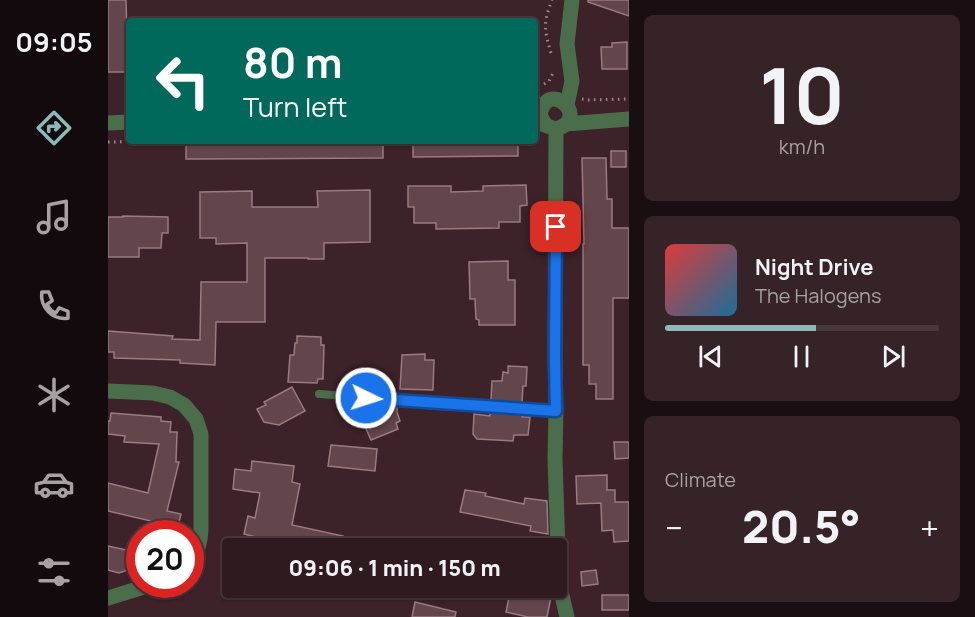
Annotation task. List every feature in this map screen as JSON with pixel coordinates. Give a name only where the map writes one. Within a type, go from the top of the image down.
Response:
[{"type":"street","points":[[563,104],[572,81],[561,64],[567,44],[572,0]]},
{"type":"street","points":[[557,538],[555,334],[548,101],[621,119]]},
{"type":"street","points":[[547,120],[570,114],[563,104]]},
{"type":"street","points":[[547,120],[621,119]]},
{"type":"street","points":[[108,123],[126,122]]},
{"type":"street","points":[[108,391],[153,393],[170,397],[184,405],[196,419],[201,434],[201,520]]},
{"type":"street","points":[[108,598],[126,592]]},
{"type":"street","points":[[562,598],[567,617]]},
{"type":"lane","points":[[319,394],[556,411]]},
{"type":"path","points":[[551,54],[544,23],[552,0]]},
{"type":"path","points":[[542,86],[549,81],[561,64]]},
{"type":"path","points":[[579,95],[581,99],[587,100],[628,99]]},
{"type":"path","points":[[108,142],[126,142]]},
{"type":"building","points":[[108,0],[126,0],[126,72],[108,72]]},
{"type":"building","points":[[588,0],[629,0],[629,16],[588,2]]},
{"type":"building","points":[[627,42],[627,69],[602,69],[601,47],[612,47],[612,43]]},
{"type":"building","points":[[383,144],[383,158],[186,159],[186,145]]},
{"type":"building","points":[[413,144],[518,144],[518,156],[413,157]]},
{"type":"building","points":[[611,151],[626,151],[626,167],[611,167]]},
{"type":"building","points":[[582,158],[606,158],[607,199],[612,199],[612,228],[629,228],[629,298],[613,298],[613,399],[596,399],[596,384],[589,384],[589,365],[583,365]]},
{"type":"building","points":[[526,185],[527,205],[520,206],[520,222],[499,222],[499,228],[436,229],[436,223],[414,223],[414,207],[408,207],[408,186],[451,186],[451,192],[483,191],[483,186]]},
{"type":"building","points":[[370,190],[370,242],[324,243],[324,259],[265,258],[265,322],[216,322],[215,365],[180,363],[180,360],[114,358],[114,352],[108,352],[108,331],[200,340],[201,282],[247,282],[247,243],[216,244],[216,238],[200,238],[200,192],[252,191],[252,207],[318,207],[317,191]]},
{"type":"building","points":[[108,217],[168,217],[168,233],[162,233],[161,248],[139,248],[139,257],[108,257]]},
{"type":"building","points":[[508,261],[508,280],[515,280],[515,325],[479,325],[479,320],[476,319],[475,299],[470,299],[469,262]]},
{"type":"building","points":[[297,336],[321,337],[321,345],[324,345],[323,379],[318,379],[317,383],[288,382],[290,355],[294,355]]},
{"type":"building","points":[[425,354],[425,360],[434,360],[433,390],[400,389],[402,355]]},
{"type":"building","points":[[508,366],[527,367],[522,403],[491,400],[492,381],[502,381],[503,372],[508,373]]},
{"type":"building","points":[[292,387],[305,411],[279,425],[264,422],[257,409],[266,405],[264,402]]},
{"type":"building","points":[[359,403],[397,406],[400,421],[396,423],[398,429],[371,440],[359,413]]},
{"type":"building","points":[[490,412],[530,417],[528,435],[514,435],[513,441],[477,439],[473,434],[474,414],[490,416]]},
{"type":"building","points":[[111,413],[161,417],[161,421],[171,422],[170,432],[177,432],[176,462],[179,462],[167,511],[181,514],[180,520],[147,520],[108,511],[108,483],[148,493],[159,444],[124,442],[125,436],[108,434],[108,421],[110,421]]},
{"type":"building","points":[[614,442],[629,442],[629,458],[615,459]]},
{"type":"building","points":[[331,445],[377,449],[375,471],[328,466]]},
{"type":"building","points":[[252,461],[294,466],[292,482],[300,484],[292,525],[343,536],[343,538],[259,538],[244,534],[248,516],[255,518],[260,493],[233,489],[235,469],[251,471]]},
{"type":"building","points":[[607,475],[607,490],[615,490],[615,502],[629,502],[629,541],[614,542],[613,530],[602,531],[601,503],[577,504],[576,476]]},
{"type":"building","points":[[465,490],[486,493],[485,496],[524,504],[525,498],[547,501],[548,534],[530,531],[531,526],[460,512]]},
{"type":"building","points":[[108,546],[126,550],[126,571],[119,573],[108,570]]},
{"type":"building","points":[[596,570],[598,584],[582,586],[581,572]]},
{"type":"building","points":[[602,595],[629,595],[629,610],[602,610]]},
{"type":"building","points":[[509,598],[551,598],[547,617],[528,617],[506,612]]},
{"type":"building","points":[[415,602],[456,612],[455,617],[412,617]]},
{"type":"route","points":[[366,398],[556,411],[556,227]]}]
